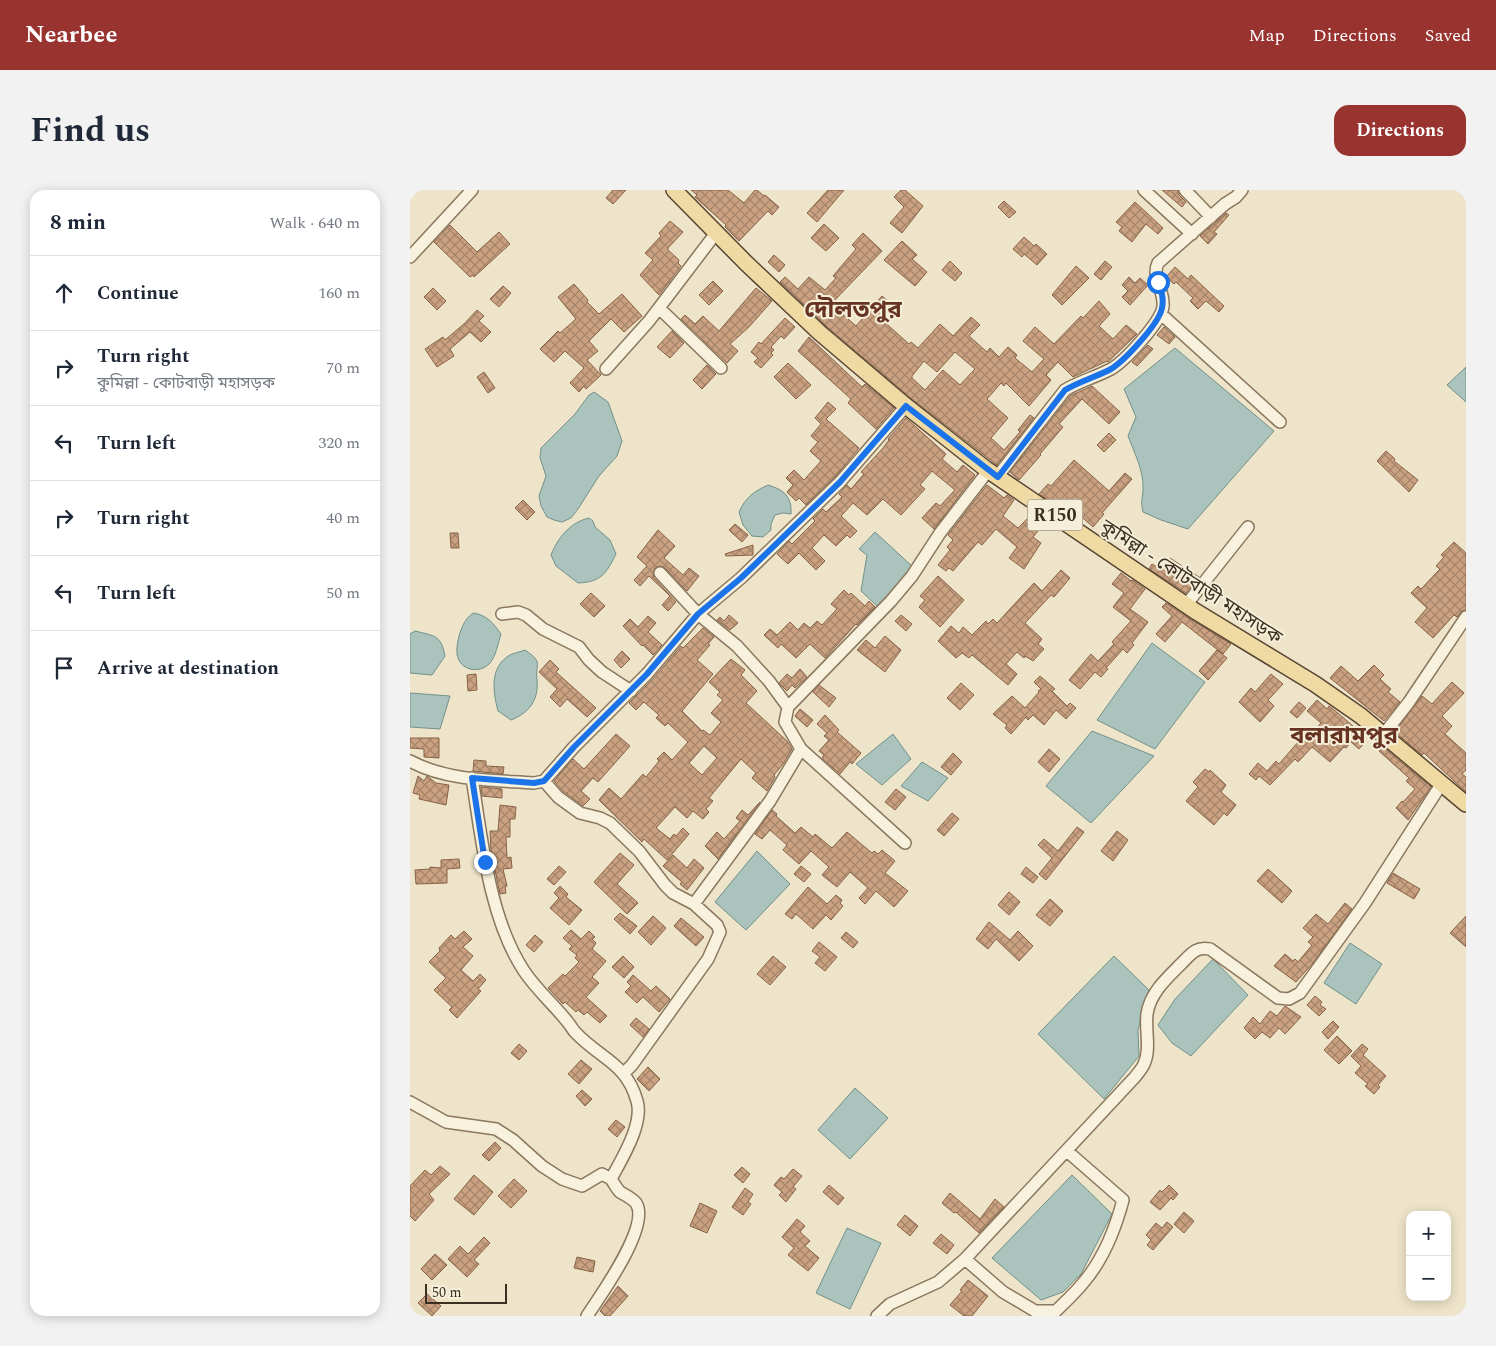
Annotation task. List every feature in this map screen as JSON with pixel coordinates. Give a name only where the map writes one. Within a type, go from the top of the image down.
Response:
[{"type":"main road","name":"কুমিল্লা - কোটবাড়ী মহাসড়ক","points":[[674,190],[820,333],[906,406],[993,474],[1186,605],[1315,684],[1361,716],[1466,804]]},
{"type":"street","points":[[410,258],[472,190]]},
{"type":"street","points":[[1144,190],[1192,234]]},
{"type":"street","points":[[1185,190],[1211,217]]},
{"type":"street","points":[[904,843],[801,749],[785,722],[788,707],[891,602],[907,583],[940,534],[1065,390],[1112,369],[1146,335],[1161,314],[1163,294],[1156,275],[1158,263],[1242,190]]},
{"type":"street","points":[[606,369],[659,308],[716,233]]},
{"type":"street","points":[[659,308],[721,368]]},
{"type":"street","points":[[1161,314],[1280,422]]},
{"type":"street","points":[[410,761],[424,769],[472,778],[534,783],[544,781],[574,747],[647,674],[698,614],[741,578],[840,482],[906,406]]},
{"type":"street","points":[[1186,605],[1248,527]]},
{"type":"street","points":[[660,573],[698,614],[738,646],[788,707]]},
{"type":"street","points":[[502,614],[518,612],[526,615],[543,629],[580,647],[589,660],[602,672],[631,691]]},
{"type":"street","points":[[1384,734],[1409,702],[1466,617]]},
{"type":"street","points":[[694,904],[770,801],[801,749]]},
{"type":"street","points":[[472,778],[485,862],[503,930],[524,971],[575,1032],[624,1073],[634,1090],[638,1104],[632,1140],[611,1179]]},
{"type":"street","points":[[544,781],[558,797],[580,813],[600,818],[610,823],[639,851],[673,893],[694,904],[717,926],[720,932],[719,938],[704,966],[632,1065],[624,1073]]},
{"type":"street","points":[[877,1316],[890,1304],[938,1282],[965,1259],[1136,1077],[1144,1064],[1147,1052],[1147,1014],[1152,999],[1160,985],[1193,952],[1202,947],[1210,949],[1278,998],[1290,999],[1300,993],[1365,903],[1442,783]]},
{"type":"street","points":[[410,1102],[446,1122],[496,1129],[513,1140],[542,1166],[562,1179],[582,1186],[602,1174],[611,1179],[619,1190],[636,1204],[638,1212],[637,1230],[612,1279],[587,1316]]},
{"type":"street","points":[[965,1259],[1003,1292],[1035,1311],[1056,1311],[1083,1283],[1104,1252],[1117,1222],[1123,1200],[1066,1151]]},
{"type":"water","points":[[1175,348],[1274,431],[1188,529],[1143,512],[1142,475],[1128,436],[1136,417],[1124,389]]},
{"type":"water","points":[[1466,367],[1466,402],[1447,385]]},
{"type":"water","points":[[594,392],[608,402],[622,441],[617,456],[599,476],[571,518],[562,522],[554,520],[547,517],[541,506],[539,496],[546,476],[540,458],[541,448],[575,414],[589,395]]},
{"type":"water","points":[[768,485],[786,495],[790,503],[791,514],[775,515],[771,524],[771,530],[763,537],[752,536],[743,525],[739,512],[744,502],[758,490]]},
{"type":"water","points":[[589,518],[593,521],[595,527],[610,540],[616,554],[602,576],[592,581],[578,583],[556,566],[551,555],[557,542],[566,531],[576,523]]},
{"type":"water","points":[[875,532],[914,568],[878,607],[861,591],[867,555],[859,549]]},
{"type":"water","points":[[474,613],[490,620],[501,634],[490,663],[486,667],[475,670],[461,664],[457,654],[463,625]]},
{"type":"water","points":[[415,631],[436,638],[443,649],[445,656],[432,675],[410,673],[410,634]]},
{"type":"water","points":[[1152,643],[1205,682],[1155,749],[1097,720]]},
{"type":"water","points":[[525,650],[537,660],[536,694],[528,710],[511,720],[498,711],[494,680],[503,660],[510,655]]},
{"type":"water","points":[[410,693],[450,696],[440,729],[410,727]]},
{"type":"water","points":[[1092,731],[1154,756],[1091,823],[1046,786]]},
{"type":"water","points":[[893,734],[911,759],[882,785],[856,764]]},
{"type":"water","points":[[922,762],[948,778],[928,801],[901,786]]},
{"type":"water","points":[[757,851],[790,884],[746,930],[715,902]]},
{"type":"water","points":[[1350,943],[1382,964],[1356,1004],[1324,983]]},
{"type":"water","points":[[1114,956],[1149,990],[1138,1030],[1139,1056],[1104,1099],[1038,1034]]},
{"type":"water","points":[[1213,959],[1248,995],[1191,1056],[1172,1043],[1158,1025],[1175,999]]},
{"type":"water","points":[[855,1088],[888,1118],[850,1159],[818,1130]]},
{"type":"water","points":[[1072,1175],[1112,1214],[1081,1274],[1063,1292],[1041,1300],[992,1258]]},
{"type":"water","points":[[847,1228],[881,1243],[850,1309],[816,1293]]},
{"type":"building","points":[[613,190],[626,190],[613,204],[606,198]]},
{"type":"building","points":[[691,190],[728,190],[744,203],[757,190],[779,207],[772,215],[768,211],[739,241],[725,227],[726,225],[695,197],[697,195]]},
{"type":"building","points":[[828,190],[844,190],[817,222],[807,213]]},
{"type":"building","points":[[901,190],[905,190],[923,206],[902,233],[890,223],[904,207],[894,197]]},
{"type":"building","points":[[1162,190],[1178,190],[1179,195],[1186,202],[1182,207]]},
{"type":"building","points":[[1004,201],[1016,212],[1009,218],[998,207]]},
{"type":"building","points":[[1135,202],[1163,228],[1158,234],[1146,224],[1132,242],[1119,231],[1122,227],[1116,222]]},
{"type":"building","points":[[1226,213],[1229,215],[1214,232],[1217,234],[1208,244],[1200,236]]},
{"type":"building","points":[[670,221],[683,232],[668,248],[679,260],[678,263],[681,266],[659,295],[640,275],[653,260],[645,253],[661,236],[659,233]]},
{"type":"building","points":[[824,224],[839,238],[826,251],[811,238]]},
{"type":"building","points":[[450,225],[477,252],[499,232],[510,244],[474,277],[473,275],[470,277],[434,242]]},
{"type":"building","points":[[863,233],[882,251],[831,304],[856,326],[882,296],[893,305],[881,319],[909,344],[911,342],[918,348],[940,324],[953,336],[971,317],[980,325],[969,336],[987,352],[990,348],[999,357],[1008,347],[1017,355],[1015,358],[1032,372],[1044,359],[1023,341],[1035,327],[1054,344],[1081,316],[1083,318],[1099,301],[1110,314],[1099,326],[1113,339],[1126,325],[1137,334],[1108,362],[1073,377],[1058,362],[1046,375],[1051,380],[1029,406],[1006,383],[1004,386],[1001,383],[987,399],[1008,418],[991,438],[1004,450],[1020,432],[1018,430],[1030,415],[1034,418],[997,465],[912,399],[826,326],[780,282],[785,277],[798,289],[809,277],[825,290],[836,278],[833,276],[856,249],[852,245]],"holes":[[[955,352],[975,369],[960,385],[943,370],[925,390],[912,378],[924,361],[937,372]]]},
{"type":"building","points":[[1024,237],[1034,246],[1036,244],[1047,254],[1037,265],[1024,254],[1022,257],[1013,249]]},
{"type":"building","points":[[902,241],[917,255],[912,259],[927,272],[915,286],[884,260]]},
{"type":"building","points":[[774,255],[785,265],[779,272],[768,262]]},
{"type":"building","points":[[950,261],[962,273],[955,281],[942,270]]},
{"type":"building","points":[[1105,261],[1112,267],[1101,280],[1094,274]]},
{"type":"building","points":[[1076,266],[1089,278],[1062,305],[1052,295]]},
{"type":"building","points":[[1175,267],[1188,279],[1191,275],[1224,306],[1219,312],[1206,301],[1198,309],[1190,301],[1193,298],[1176,282],[1174,284],[1166,277]]},
{"type":"building","points":[[1129,277],[1135,283],[1140,278],[1148,285],[1130,305],[1122,297],[1128,291],[1122,285]]},
{"type":"building","points":[[713,281],[723,291],[709,305],[699,295]]},
{"type":"building","points":[[574,284],[588,300],[587,302],[599,314],[622,294],[642,316],[624,332],[611,319],[589,341],[598,351],[587,360],[601,375],[586,389],[584,386],[579,392],[570,383],[584,368],[565,351],[554,362],[540,349],[558,331],[560,333],[576,319],[558,297]]},
{"type":"building","points":[[503,286],[511,293],[499,307],[490,299]]},
{"type":"building","points":[[433,288],[446,301],[437,310],[424,297]]},
{"type":"building","points":[[756,288],[772,301],[749,327],[730,344],[738,351],[727,363],[681,319],[685,315],[695,324],[703,316],[719,331]]},
{"type":"building","points":[[477,310],[484,316],[479,321],[491,332],[481,342],[470,332],[450,349],[454,356],[437,367],[425,349],[443,337],[445,340]]},
{"type":"building","points":[[785,318],[795,327],[784,339],[781,336],[771,347],[774,350],[771,353],[773,355],[761,368],[754,362],[758,358],[751,352]]},
{"type":"building","points":[[1164,327],[1175,337],[1169,344],[1157,335]]},
{"type":"building","points":[[672,331],[684,343],[670,358],[657,347]]},
{"type":"building","points":[[809,337],[862,387],[865,384],[894,408],[876,429],[848,403],[851,399],[798,351]]},
{"type":"building","points":[[1148,345],[1153,349],[1137,366],[1132,362]]},
{"type":"building","points":[[788,363],[811,385],[796,399],[774,377]]},
{"type":"building","points":[[707,365],[716,374],[702,389],[693,380]]},
{"type":"building","points":[[484,372],[495,388],[488,393],[477,377]]},
{"type":"building","points":[[1092,386],[1120,412],[1109,424],[1082,399],[1059,424],[1063,427],[1019,480],[1010,472],[1070,396]]},
{"type":"building","points":[[828,402],[836,409],[826,419],[859,448],[835,477],[806,505],[799,498],[796,501],[787,492],[793,485],[786,478],[794,470],[804,480],[821,461],[810,451],[818,442],[811,436],[821,424],[815,418]]},
{"type":"building","points":[[906,418],[946,454],[942,459],[957,472],[963,465],[975,475],[934,529],[922,518],[936,503],[940,506],[955,490],[932,471],[920,485],[925,489],[901,515],[883,499],[867,515],[853,503],[841,516],[857,531],[850,538],[847,535],[836,546],[824,535],[812,548],[825,561],[816,570],[799,553],[788,564],[777,554],[789,541],[792,544],[815,521],[813,519],[823,509],[826,512],[842,497],[839,494],[847,485],[851,489],[864,474],[861,472],[883,448],[888,439]]},
{"type":"building","points":[[1109,433],[1116,440],[1104,452],[1097,445]]},
{"type":"building","points":[[1386,451],[1395,459],[1394,461],[1418,480],[1409,492],[1377,461]]},
{"type":"building","points":[[1074,460],[1109,491],[1125,473],[1132,479],[1102,513],[1104,514],[1093,527],[1075,511],[1071,515],[1039,494],[1048,484],[1051,486]]},
{"type":"building","points":[[987,485],[1004,498],[1007,495],[1014,500],[1003,516],[1018,528],[1031,515],[1043,525],[1033,537],[1041,543],[1024,569],[1009,558],[1017,547],[996,529],[982,545],[978,542],[953,571],[949,568],[946,571],[938,565],[950,550],[947,547],[953,540],[948,535]]},
{"type":"building","points":[[523,500],[535,512],[527,520],[515,508]]},
{"type":"building","points":[[735,524],[748,535],[742,542],[729,530]]},
{"type":"building","points":[[658,530],[675,546],[664,558],[683,575],[689,568],[699,576],[687,591],[665,568],[659,566],[655,568],[654,578],[676,602],[668,611],[662,605],[670,596],[649,576],[640,586],[634,580],[647,566],[637,557]]},
{"type":"building","points":[[450,533],[458,533],[459,548],[451,548]]},
{"type":"building","points":[[1454,542],[1466,553],[1466,610],[1462,611],[1457,617],[1454,615],[1433,638],[1415,622],[1427,608],[1411,593],[1418,586],[1421,589],[1440,569],[1436,566],[1444,557],[1441,555]]},
{"type":"building","points":[[753,545],[753,555],[726,556],[725,554]]},
{"type":"building","points":[[1170,558],[1199,577],[1186,593],[1149,569],[1152,564],[1162,570]]},
{"type":"building","points":[[1061,570],[1070,578],[1054,597],[1051,595],[1025,623],[1042,639],[1038,644],[1044,649],[1033,661],[1025,656],[1024,658],[1017,652],[1006,664],[1017,674],[1008,685],[972,655],[969,658],[962,653],[956,658],[938,641],[951,626],[959,633],[963,627],[972,635],[986,621],[988,624],[993,619],[997,623],[1034,583],[1042,591]]},
{"type":"building","points":[[1121,573],[1145,589],[1130,609],[1148,622],[1127,653],[1123,649],[1106,668],[1108,669],[1101,677],[1095,672],[1080,689],[1069,680],[1091,654],[1098,661],[1114,644],[1112,642],[1131,621],[1113,607],[1124,593],[1112,584]]},
{"type":"building","points":[[938,576],[964,600],[940,627],[919,607],[925,600],[920,596]]},
{"type":"building","points":[[844,590],[849,595],[851,593],[865,606],[869,601],[875,607],[856,624],[825,658],[810,644],[796,658],[781,644],[778,648],[764,635],[770,629],[777,635],[790,622],[798,630],[804,623],[810,628],[817,621],[822,625],[837,609],[831,604]]},
{"type":"building","points":[[591,593],[605,606],[594,617],[580,604]]},
{"type":"building","points":[[1166,603],[1231,644],[1223,654],[1182,622],[1165,642],[1156,634],[1172,616],[1162,607]]},
{"type":"building","points":[[729,615],[738,623],[730,630],[717,620],[720,617],[724,621]]},
{"type":"building","points":[[901,615],[912,624],[906,631],[895,621]]},
{"type":"building","points":[[648,616],[656,623],[648,632],[662,645],[653,655],[623,626],[630,619],[638,627]]},
{"type":"building","points":[[703,628],[714,637],[708,644],[710,645],[697,660],[713,674],[682,711],[702,731],[710,735],[721,722],[711,713],[723,700],[717,695],[720,692],[709,682],[731,659],[745,670],[741,675],[757,691],[746,703],[787,741],[792,749],[774,775],[775,777],[767,791],[752,778],[756,773],[741,759],[709,798],[713,801],[706,809],[709,812],[703,819],[693,811],[687,818],[675,807],[656,828],[670,839],[674,834],[676,836],[683,828],[689,834],[667,860],[644,839],[642,842],[599,800],[609,788],[621,799],[643,774],[646,777],[659,761],[657,759],[664,752],[672,760],[688,742],[668,723],[665,726],[656,718],[659,715],[644,702],[636,710],[629,703],[653,679],[681,646],[683,648]],"holes":[[[704,746],[717,758],[702,775],[689,763]]]},
{"type":"building","points":[[885,636],[901,650],[885,672],[857,650],[866,640],[875,648]]},
{"type":"building","points":[[1217,650],[1227,658],[1208,680],[1199,671]]},
{"type":"building","points":[[622,651],[630,659],[621,668],[614,660]]},
{"type":"building","points":[[550,660],[559,669],[556,672],[596,708],[587,717],[567,699],[560,707],[550,697],[557,689],[539,672]]},
{"type":"building","points":[[1374,665],[1384,675],[1380,679],[1391,689],[1388,692],[1400,702],[1384,721],[1330,678],[1341,666],[1358,681]]},
{"type":"building","points":[[800,669],[807,677],[795,688],[792,685],[787,691],[779,683],[787,674],[792,678]]},
{"type":"building","points":[[476,674],[477,690],[468,691],[467,675]]},
{"type":"building","points":[[1271,674],[1283,684],[1268,700],[1274,706],[1260,722],[1239,702],[1251,688],[1255,692]]},
{"type":"building","points":[[1040,676],[1055,689],[1052,691],[1067,706],[1070,703],[1076,708],[1066,719],[1056,710],[1044,725],[1033,715],[1028,720],[1026,717],[1011,734],[1005,728],[1007,725],[993,714],[1012,696],[1025,708],[1041,689],[1034,682]]},
{"type":"building","points":[[1452,682],[1464,693],[1442,716],[1452,726],[1445,734],[1466,753],[1466,770],[1462,774],[1466,777],[1466,792],[1424,753],[1422,755],[1395,732],[1422,696],[1432,704]]},
{"type":"building","points":[[961,683],[974,695],[960,710],[947,698]]},
{"type":"building","points":[[819,685],[836,698],[829,707],[813,692]]},
{"type":"building","points":[[1317,700],[1327,709],[1329,706],[1339,714],[1360,732],[1358,735],[1366,741],[1359,749],[1351,742],[1330,762],[1312,747],[1298,762],[1295,759],[1270,785],[1259,776],[1256,780],[1249,774],[1258,763],[1267,771],[1276,761],[1279,764],[1299,741],[1303,744],[1321,723],[1307,711]]},
{"type":"building","points":[[1299,702],[1306,708],[1297,718],[1290,712]]},
{"type":"building","points":[[800,709],[813,720],[807,727],[795,716]]},
{"type":"building","points":[[825,715],[839,730],[837,732],[861,753],[840,774],[822,758],[824,755],[819,751],[829,740],[824,736],[827,733],[817,724]]},
{"type":"building","points":[[616,734],[630,746],[598,782],[593,778],[581,791],[590,799],[583,806],[563,791],[554,781],[573,759],[584,769]]},
{"type":"building","points":[[410,738],[439,738],[439,758],[424,757],[424,749],[410,748]]},
{"type":"building","points":[[1383,747],[1431,787],[1408,820],[1396,808],[1415,789],[1406,781],[1409,778],[1379,751]]},
{"type":"building","points":[[1049,749],[1060,759],[1049,772],[1038,762]]},
{"type":"building","points":[[953,753],[962,762],[951,775],[941,767]]},
{"type":"building","points":[[474,760],[486,761],[486,766],[504,767],[503,774],[473,771]]},
{"type":"building","points":[[1205,769],[1209,772],[1210,770],[1226,785],[1221,792],[1236,805],[1227,816],[1224,813],[1214,825],[1186,801],[1198,787],[1193,782]]},
{"type":"building","points":[[418,776],[424,781],[427,776],[436,783],[449,785],[446,805],[419,799],[420,795],[413,793]]},
{"type":"building","points":[[481,787],[502,789],[502,798],[482,796]]},
{"type":"building","points":[[896,789],[906,797],[895,810],[885,802]]},
{"type":"building","points":[[760,802],[718,859],[705,846],[717,832],[724,839],[740,821],[736,818],[742,810],[748,815]]},
{"type":"building","points":[[500,805],[516,807],[515,819],[510,819],[510,837],[506,837],[507,858],[511,857],[512,868],[503,869],[507,886],[505,887],[506,893],[500,894],[491,851],[490,831],[498,831]]},
{"type":"building","points":[[772,810],[795,833],[801,827],[813,837],[815,834],[832,848],[847,832],[872,853],[874,851],[878,854],[882,850],[895,861],[885,873],[908,891],[894,907],[876,891],[865,904],[859,898],[868,888],[850,872],[837,887],[822,875],[829,867],[811,851],[799,864],[783,850],[787,845],[770,830],[762,839],[755,834]]},
{"type":"building","points":[[952,813],[959,819],[944,836],[937,830]]},
{"type":"building","points":[[1077,827],[1084,832],[1046,880],[1039,874],[1052,858],[1038,845],[1044,839],[1058,851]]},
{"type":"building","points":[[1117,831],[1128,840],[1113,861],[1101,851]]},
{"type":"building","points":[[620,853],[634,865],[617,884],[638,903],[627,914],[594,882]]},
{"type":"building","points":[[673,855],[687,868],[694,859],[704,868],[687,890],[680,884],[682,882],[663,866]]},
{"type":"building","points":[[459,859],[460,868],[447,869],[447,883],[416,884],[415,870],[430,869],[430,867],[441,868],[441,860]]},
{"type":"building","points":[[559,866],[566,872],[554,885],[547,879]]},
{"type":"building","points":[[801,866],[811,874],[804,882],[794,874]]},
{"type":"building","points":[[1026,867],[1038,877],[1033,883],[1021,874]]},
{"type":"building","points":[[1268,869],[1292,891],[1282,903],[1257,881]]},
{"type":"building","points":[[1393,873],[1420,889],[1414,899],[1387,883]]},
{"type":"building","points":[[560,886],[568,894],[566,897],[582,910],[569,925],[550,908],[559,898],[554,893]]},
{"type":"building","points":[[808,887],[827,904],[836,895],[842,900],[840,903],[843,906],[831,920],[826,915],[813,929],[796,914],[792,919],[785,914]]},
{"type":"building","points":[[1009,892],[1020,902],[1009,915],[998,905]]},
{"type":"building","points":[[1050,899],[1063,911],[1050,926],[1036,915]]},
{"type":"building","points":[[1345,903],[1352,909],[1313,963],[1296,982],[1274,966],[1285,954],[1293,961],[1295,959],[1298,962],[1312,945],[1308,942],[1313,937],[1303,928],[1316,914],[1328,924]]},
{"type":"building","points":[[620,913],[637,926],[630,934],[614,919]]},
{"type":"building","points":[[653,916],[666,928],[651,945],[638,932]]},
{"type":"building","points":[[1466,916],[1466,947],[1450,933]]},
{"type":"building","points":[[681,918],[704,937],[696,946],[674,926]]},
{"type":"building","points":[[989,922],[1010,940],[1018,931],[1033,946],[1019,961],[996,939],[988,949],[976,939]]},
{"type":"building","points":[[571,930],[581,939],[589,931],[595,937],[592,939],[596,943],[592,949],[606,961],[592,977],[599,983],[586,997],[607,1016],[600,1023],[587,1012],[584,1015],[578,1010],[576,1012],[565,1002],[563,1004],[548,988],[563,974],[565,976],[579,962],[575,958],[577,955],[569,949],[572,946],[563,938]]},
{"type":"building","points":[[464,931],[472,939],[463,947],[473,956],[461,970],[473,981],[480,974],[486,980],[478,989],[481,991],[457,1018],[449,1010],[452,1007],[434,990],[446,978],[429,962],[440,951],[439,948],[451,935],[455,939]]},
{"type":"building","points":[[846,932],[858,942],[853,948],[841,938]]},
{"type":"building","points":[[535,935],[543,942],[534,952],[526,945]]},
{"type":"building","points":[[819,942],[837,957],[825,971],[815,963],[820,957],[812,951]]},
{"type":"building","points":[[623,956],[634,967],[624,978],[612,967]]},
{"type":"building","points":[[773,956],[786,967],[770,985],[757,974]]},
{"type":"building","points":[[633,975],[651,991],[656,986],[670,999],[659,1012],[643,997],[637,1003],[625,992],[631,986],[627,982]]},
{"type":"building","points":[[1315,996],[1322,1002],[1320,1005],[1326,1009],[1319,1016],[1307,1005]]},
{"type":"building","points":[[1285,1006],[1301,1017],[1285,1034],[1279,1028],[1270,1038],[1262,1032],[1255,1039],[1244,1028],[1253,1017],[1260,1024],[1270,1011],[1277,1016]]},
{"type":"building","points":[[636,1018],[649,1029],[643,1037],[630,1025]]},
{"type":"building","points":[[1333,1021],[1339,1027],[1328,1039],[1322,1032]]},
{"type":"building","points":[[1337,1036],[1352,1051],[1339,1064],[1324,1050]]},
{"type":"building","points":[[519,1044],[527,1051],[519,1060],[511,1053]]},
{"type":"building","points":[[1362,1044],[1368,1049],[1363,1055],[1386,1076],[1378,1085],[1380,1087],[1374,1094],[1365,1086],[1368,1084],[1355,1073],[1361,1066],[1351,1056]]},
{"type":"building","points":[[581,1060],[592,1069],[579,1084],[568,1074]]},
{"type":"building","points":[[648,1067],[660,1079],[649,1091],[637,1079]]},
{"type":"building","points":[[582,1090],[592,1099],[585,1106],[576,1096]]},
{"type":"building","points":[[616,1120],[625,1127],[617,1137],[608,1129]]},
{"type":"building","points":[[495,1142],[501,1148],[489,1161],[482,1155]]},
{"type":"building","points":[[440,1166],[450,1174],[429,1194],[434,1200],[415,1221],[410,1216],[410,1186],[425,1170],[431,1175]]},
{"type":"building","points":[[742,1167],[750,1174],[743,1183],[734,1175]]},
{"type":"building","points":[[793,1169],[802,1176],[793,1187],[796,1189],[786,1202],[779,1195],[782,1192],[774,1185],[781,1177],[784,1179]]},
{"type":"building","points":[[474,1175],[493,1192],[474,1215],[454,1199]]},
{"type":"building","points":[[514,1179],[527,1191],[511,1208],[498,1196]]},
{"type":"building","points":[[829,1185],[844,1198],[838,1205],[823,1192]]},
{"type":"building","points":[[1169,1185],[1178,1194],[1173,1200],[1171,1198],[1160,1210],[1150,1202],[1160,1190],[1162,1192]]},
{"type":"building","points":[[745,1188],[753,1194],[748,1202],[751,1204],[743,1215],[732,1207]]},
{"type":"building","points":[[950,1193],[980,1219],[995,1199],[1004,1207],[979,1233],[956,1212],[954,1213],[942,1203]]},
{"type":"building","points":[[700,1203],[717,1211],[707,1233],[690,1226]]},
{"type":"building","points":[[1184,1212],[1194,1221],[1184,1233],[1174,1224]]},
{"type":"building","points":[[905,1215],[918,1226],[910,1236],[897,1225]]},
{"type":"building","points":[[797,1219],[805,1226],[800,1232],[810,1241],[805,1246],[819,1258],[808,1271],[788,1255],[794,1248],[782,1237]]},
{"type":"building","points":[[1167,1222],[1173,1227],[1153,1250],[1147,1245],[1151,1240],[1146,1235],[1156,1223],[1162,1228]]},
{"type":"building","points":[[941,1234],[954,1245],[947,1254],[933,1243]]},
{"type":"building","points":[[484,1237],[490,1243],[474,1260],[479,1264],[467,1277],[448,1259],[460,1246],[468,1254]]},
{"type":"building","points":[[435,1254],[447,1265],[432,1280],[421,1269]]},
{"type":"building","points":[[577,1257],[595,1261],[593,1272],[574,1268]]},
{"type":"building","points":[[968,1280],[988,1296],[972,1316],[964,1316],[950,1305],[962,1291],[960,1290]]},
{"type":"building","points":[[618,1286],[628,1296],[610,1316],[605,1316],[600,1311]]},
{"type":"building","points":[[427,1294],[441,1306],[432,1316],[418,1303]]},
{"type":"district","name":"দৌলতপুর","points":[[853,309]]},
{"type":"district","name":"বলারামপুর","points":[[1344,735]]},
{"type":"route","points":[[485,862],[472,778],[534,783],[544,781],[574,747],[647,674],[698,614],[741,578],[840,482],[906,406],[998,477],[1065,390],[1112,369],[1146,335],[1161,314],[1163,307],[1163,294],[1158,282]]}]
